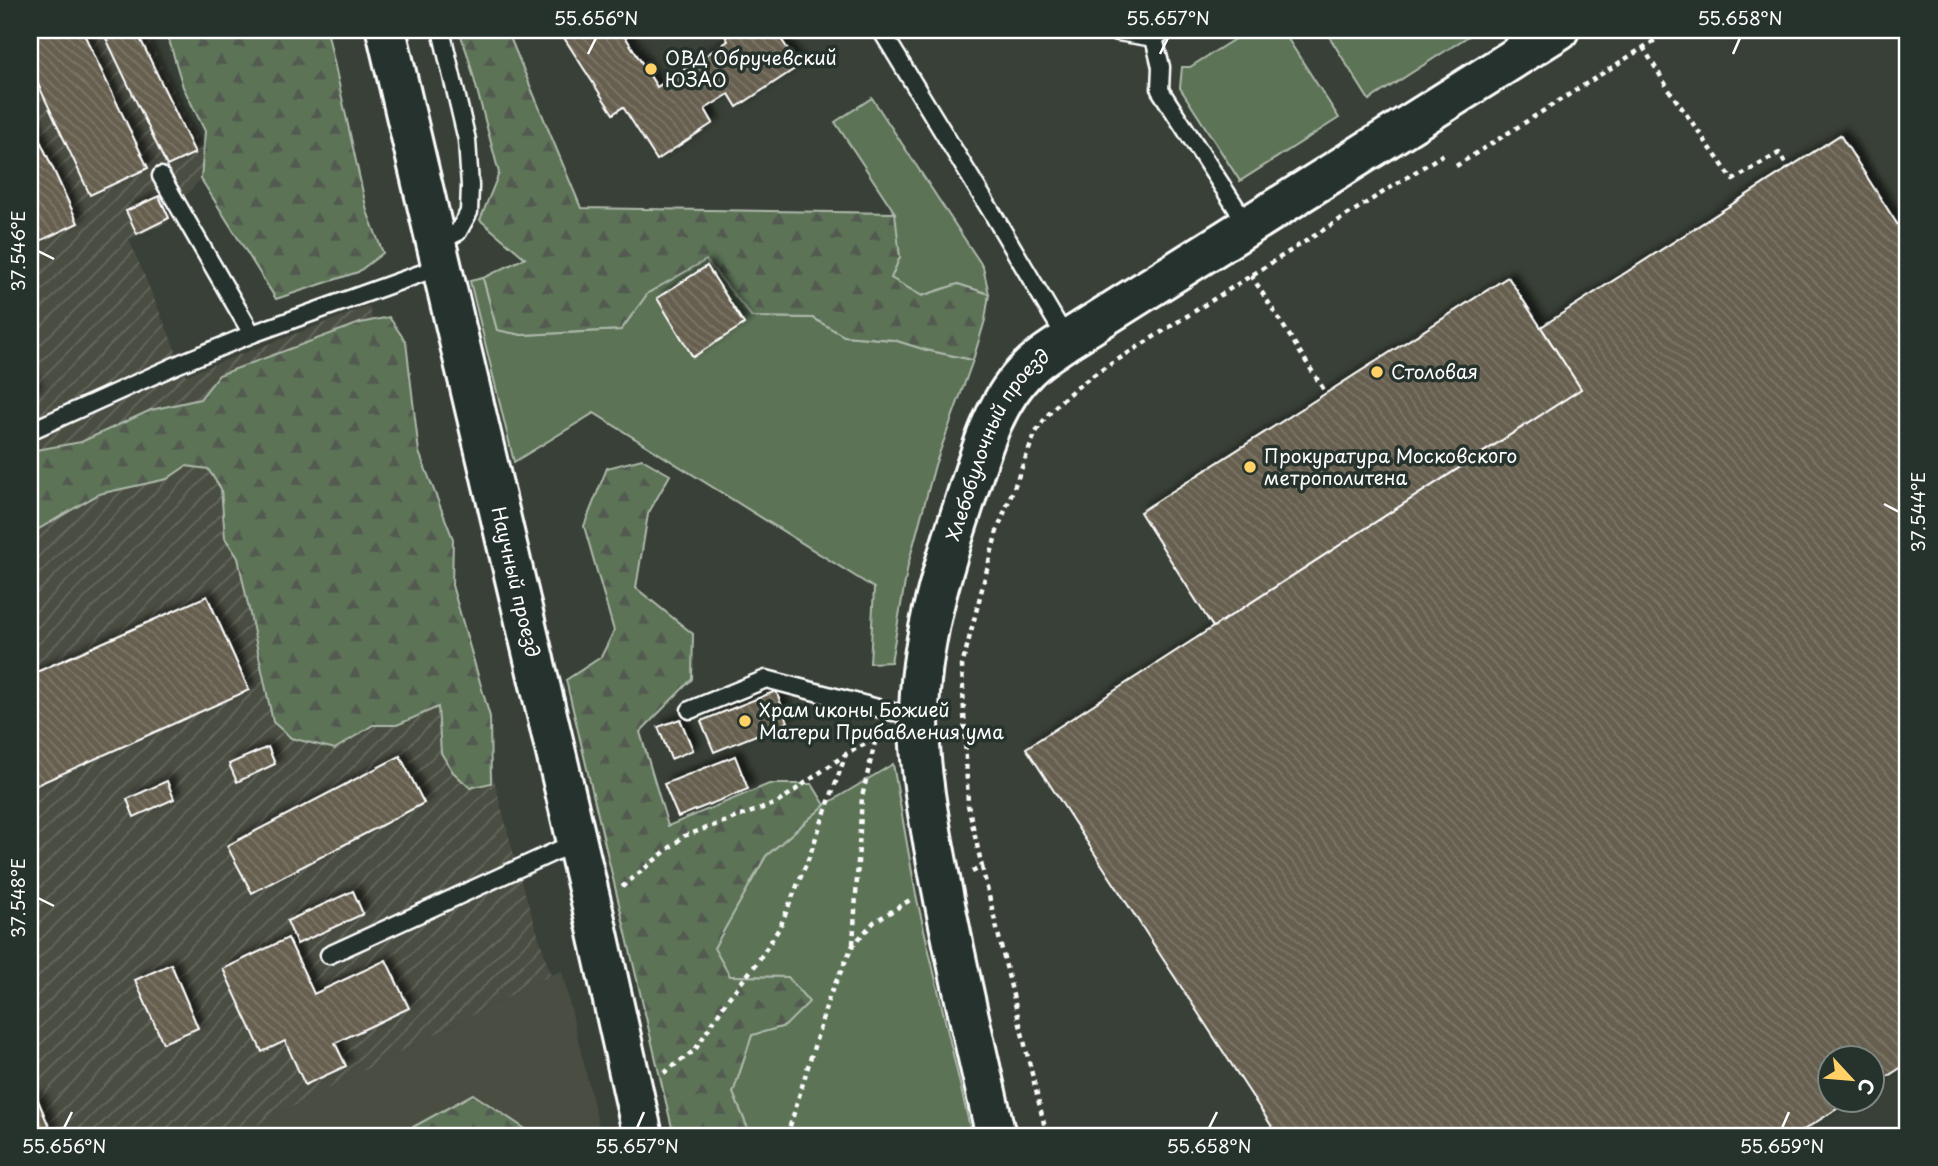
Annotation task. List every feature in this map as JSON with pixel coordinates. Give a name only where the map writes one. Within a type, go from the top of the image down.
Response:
[{"type":"street","name":"Научный проезд","points":[[386,30],[576,842],[637,1122]]},
{"type":"street","name":"Хлебобулочный проезд","points":[[996,1136],[960,985],[920,763],[906,713],[948,554],[991,425],[1008,392],[1029,367],[1067,340],[1248,226],[1518,41],[1559,30]]},
{"type":"lane","points":[[30,431],[181,363],[439,255],[458,232],[469,212],[470,186],[467,140],[441,30]]},
{"type":"lane","points":[[881,30],[1067,340]]},
{"type":"lane","points":[[1117,30],[1161,34],[1160,90],[1248,226]]},
{"type":"lane","points":[[161,176],[252,334]]},
{"type":"lane","points":[[690,710],[766,678],[906,713]]},
{"type":"lane","points":[[329,955],[576,842]]},
{"type":"path","points":[[1456,166],[1671,30]]},
{"type":"path","points":[[1643,47],[1669,90],[1733,180],[1779,153],[1788,168]]},
{"type":"path","points":[[1047,1136],[968,805],[962,666],[997,531],[1035,434],[1054,406],[1087,380],[1447,152]]},
{"type":"path","points":[[1251,275],[1326,393]]},
{"type":"path","points":[[615,892],[684,836],[776,803],[846,754],[875,739],[906,713]]},
{"type":"path","points":[[853,945],[862,797],[875,739]]},
{"type":"path","points":[[637,1122],[695,1050],[727,1000],[757,963],[780,927],[809,857],[846,754]]},
{"type":"path","points":[[787,1136],[829,997],[853,945],[874,922],[902,903],[982,867]]},
{"type":"shaded area","points":[[30,30],[145,30],[203,152],[201,179],[177,205],[168,223],[129,239],[186,375],[369,306],[520,878],[551,975],[235,1136],[30,1136]]},
{"type":"shaded area","points":[[562,971],[601,1136],[235,1136],[551,975]]},
{"type":"green space","points":[[166,30],[327,30],[367,211],[383,253],[358,272],[276,299],[201,179],[205,131],[183,87]]},
{"type":"green space","points":[[459,30],[507,30],[581,208],[895,213],[900,257],[891,278],[922,296],[958,284],[989,294],[985,320],[973,360],[894,340],[844,336],[813,318],[752,317],[706,260],[648,293],[621,330],[522,335],[497,330],[483,278],[525,258],[480,220],[499,173]]},
{"type":"green space","points":[[1249,30],[1282,30],[1339,118],[1240,181],[1180,88],[1182,67],[1190,67]]},
{"type":"green space","points":[[1325,30],[1478,30],[1369,100]]},
{"type":"green space","points":[[872,98],[983,267],[989,294],[958,284],[922,296],[890,278],[895,213],[835,122]]},
{"type":"green space","points":[[706,260],[752,317],[813,318],[844,336],[894,340],[973,360],[935,465],[908,565],[891,662],[870,663],[874,588],[594,413],[514,462],[470,281],[483,278],[497,330],[522,335],[621,330],[648,293]]},
{"type":"green space","points":[[389,317],[406,342],[419,452],[453,539],[452,585],[490,717],[491,783],[470,788],[453,772],[441,753],[438,707],[397,725],[373,725],[335,749],[291,738],[273,722],[238,558],[225,538],[221,489],[208,469],[186,466],[167,479],[99,494],[30,534],[30,451],[81,442],[151,410],[200,399],[219,375],[360,323]]},
{"type":"green space","points":[[642,459],[670,475],[648,514],[636,588],[693,634],[692,679],[640,732],[668,826],[769,784],[812,784],[825,805],[766,856],[714,948],[730,976],[788,977],[809,1002],[785,1026],[752,1035],[733,1093],[751,1136],[674,1136],[566,680],[601,657],[614,631],[584,526],[607,468]]},
{"type":"green space","points":[[893,764],[916,895],[972,1136],[751,1136],[733,1093],[752,1035],[785,1026],[788,977],[730,976],[713,948],[766,856],[825,805]]},
{"type":"green space","points":[[473,1094],[530,1132],[528,1136],[410,1136],[413,1127]]},
{"type":"building","points":[[30,30],[82,30],[148,168],[90,195],[30,67]]},
{"type":"building","points":[[102,30],[136,30],[195,153],[167,166]]},
{"type":"building","points":[[559,30],[621,30],[657,87],[728,41],[722,30],[775,30],[799,66],[737,107],[729,94],[705,109],[713,123],[657,160],[623,107],[613,114]]},
{"type":"building","points":[[30,119],[78,223],[40,241],[30,220]]},
{"type":"building","points":[[1840,135],[1908,241],[1908,1063],[1885,1078],[1885,1044],[1815,1044],[1815,1114],[1829,1114],[1794,1136],[1278,1136],[1026,748],[1581,389],[1541,327]]},
{"type":"building","points":[[159,196],[169,218],[137,234],[126,211]]},
{"type":"building","points":[[707,266],[744,324],[693,357],[657,298]]},
{"type":"building","points":[[1508,277],[1581,389],[1213,627],[1140,512]]},
{"type":"building","points":[[30,379],[36,393],[30,396]]},
{"type":"building","points":[[207,596],[249,690],[30,788],[30,675]]},
{"type":"building","name":"Храм иконы Божией Матери Прибавления ума","points":[[776,691],[788,722],[714,752],[701,721]]},
{"type":"building","points":[[680,719],[693,750],[671,759],[658,727]]},
{"type":"building","points":[[268,747],[275,764],[237,782],[229,764]]},
{"type":"building","points":[[400,756],[424,803],[252,893],[227,846]]},
{"type":"building","points":[[735,756],[748,789],[678,817],[664,784]]},
{"type":"building","points":[[167,781],[174,799],[134,817],[127,799]]},
{"type":"building","points":[[353,891],[363,914],[297,944],[287,921]]},
{"type":"building","points":[[288,938],[314,994],[386,960],[409,1008],[335,1043],[346,1066],[305,1085],[285,1041],[262,1052],[223,969]]},
{"type":"building","points":[[171,964],[198,1028],[163,1043],[135,980]]},
{"type":"building","points":[[37,1098],[53,1136],[30,1136],[30,1101]]},
{"type":"place","name":"ОВД Обручевский ЮЗАО","points":[[651,69]]},
{"type":"place","name":"Столовая","points":[[1377,372]]},
{"type":"place","name":"Прокуратура Московского метрополитена","points":[[1250,467]]},
{"type":"place","name":"Храм иконы Божией Матери Прибавления ума","points":[[745,721]]}]
